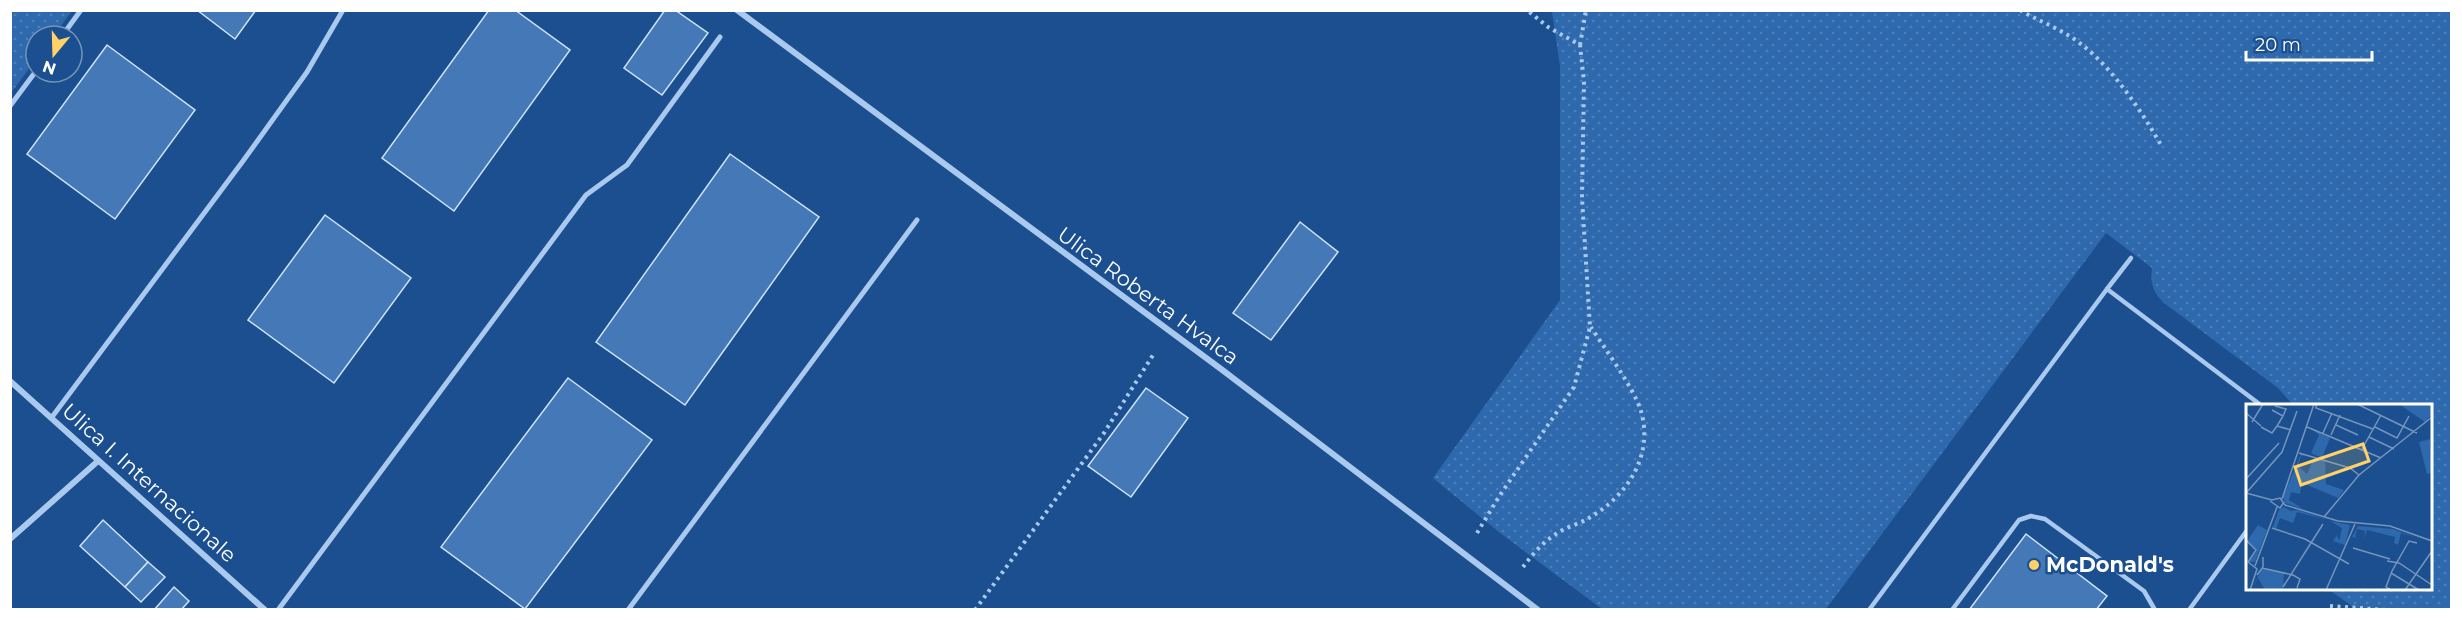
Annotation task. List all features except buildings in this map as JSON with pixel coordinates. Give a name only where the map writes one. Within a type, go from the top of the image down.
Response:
[{"type":"street","points":[[71,24],[81,10]]},
{"type":"street","points":[[51,417],[243,161],[306,72],[343,10]]},
{"type":"street","name":"Ulica Roberta Hvalca","points":[[736,10],[1221,369],[1538,609]]},
{"type":"street","points":[[278,609],[586,195],[627,165],[720,38]]},
{"type":"street","points":[[10,106],[26,84]]},
{"type":"street","points":[[628,609],[917,220]]},
{"type":"street","name":"Ulica I. Internacionale","points":[[10,381],[265,609]]},
{"type":"street","points":[[10,539],[98,461]]},
{"type":"lane","points":[[1869,609],[2131,258]]},
{"type":"lane","points":[[2107,289],[2261,404]]},
{"type":"lane","points":[[1953,609],[2019,520],[2031,516],[2046,519],[2144,591],[2155,609]]},
{"type":"lane","points":[[2189,609],[2246,530]]},
{"type":"path","points":[[1527,10],[1548,27],[1580,45]]},
{"type":"path","points":[[1463,553],[1574,387],[1590,327],[1582,198],[1584,82],[1580,45],[1586,10]]},
{"type":"path","points":[[2020,10],[2067,34],[2089,51],[2117,80],[2147,120],[2161,145]]},
{"type":"path","points":[[1508,587],[1539,548],[1556,534],[1589,518],[1616,500],[1632,479],[1642,456],[1646,432],[1640,408],[1590,327]]},
{"type":"path","points":[[975,609],[1098,442],[1153,355]]},
{"type":"path","points":[[2330,606],[2387,609]]},
{"type":"shaded area","points":[[11,10],[72,11],[62,24],[24,24],[24,75],[11,93]]},
{"type":"shaded area","points":[[1552,11],[2451,11],[2451,609],[2356,609],[2329,590],[2432,590],[2432,404],[2292,404],[2278,388],[2164,303],[2153,287],[2152,268],[2106,233],[1826,609],[1602,609],[1500,533],[1433,478],[1560,300],[1560,66]]},
{"type":"place","name":"McDonald's","points":[[2034,565]]}]
